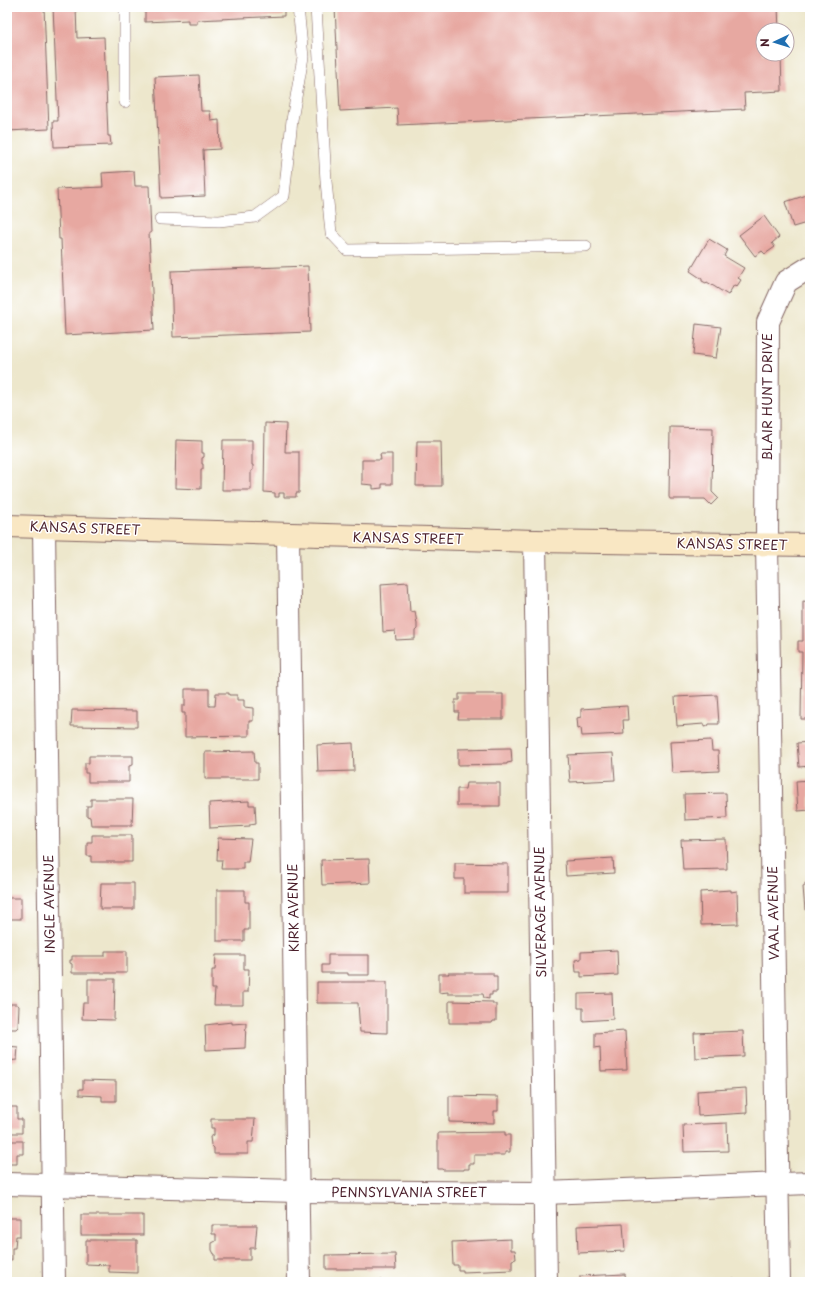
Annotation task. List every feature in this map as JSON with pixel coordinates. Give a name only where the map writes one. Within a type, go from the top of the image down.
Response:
[{"type":"street","name":"BLAIR HUNT DRIVE","points":[[767,544],[768,322],[786,282],[810,267]]},
{"type":"street","name":"KANSAS STREET","points":[[7,526],[535,541],[810,545]]},
{"type":"street","name":"INGLE AVENUE","points":[[44,527],[54,1282]]},
{"type":"street","name":"KIRK AVENUE","points":[[288,535],[299,1282]]},
{"type":"street","name":"SILVERAGE AVENUE","points":[[535,541],[546,1282]]},
{"type":"street","name":"VAAL AVENUE","points":[[767,544],[779,1282]]},
{"type":"street","name":"PENNSYLVANIA STREET","points":[[7,1184],[297,1191],[544,1193],[810,1183]]},
{"type":"lane","points":[[125,7],[125,102]]},
{"type":"lane","points":[[160,219],[219,221],[255,217],[284,196],[292,120],[302,57],[298,7]]},
{"type":"lane","points":[[316,7],[320,91],[331,233],[346,250],[586,246]]},
{"type":"building","points":[[7,7],[44,7],[49,129],[7,131]]},
{"type":"building","points":[[53,7],[76,7],[77,38],[104,37],[108,136],[110,136],[111,145],[54,147],[53,121],[58,121]]},
{"type":"building","points":[[145,7],[284,7],[284,16],[197,20],[197,24],[188,24],[188,20],[145,22]]},
{"type":"building","points":[[335,7],[778,7],[779,22],[755,22],[755,62],[781,62],[782,91],[744,93],[745,109],[398,125],[397,108],[340,111]]},
{"type":"building","points":[[199,75],[201,111],[210,111],[211,121],[219,120],[220,149],[203,150],[205,196],[161,198],[155,77]]},
{"type":"building","points":[[134,171],[135,186],[149,186],[151,233],[149,233],[154,330],[65,335],[61,239],[59,239],[57,189],[103,187],[102,173]]},
{"type":"building","points":[[810,194],[810,222],[793,227],[785,202]]},
{"type":"building","points":[[764,216],[779,237],[772,243],[775,247],[765,254],[762,251],[755,256],[739,235]]},
{"type":"building","points":[[709,239],[727,250],[724,256],[744,268],[738,278],[741,280],[737,286],[734,285],[728,295],[707,282],[702,281],[702,279],[690,271]]},
{"type":"building","points":[[308,266],[310,332],[173,337],[171,271]]},
{"type":"building","points":[[696,324],[721,327],[716,358],[693,355]]},
{"type":"building","points":[[265,423],[286,424],[285,452],[299,452],[299,493],[296,493],[296,497],[284,497],[284,493],[279,493],[279,497],[275,497],[275,493],[264,492]]},
{"type":"building","points":[[670,427],[713,428],[712,492],[718,498],[711,505],[705,499],[670,499]]},
{"type":"building","points":[[176,440],[202,441],[202,453],[204,453],[204,457],[202,458],[203,469],[201,469],[201,489],[175,488]]},
{"type":"building","points":[[223,440],[252,440],[253,470],[251,471],[251,490],[222,490]]},
{"type":"building","points":[[417,441],[441,441],[442,486],[416,486]]},
{"type":"building","points":[[380,454],[392,454],[392,484],[382,484],[382,488],[373,489],[373,485],[362,484],[362,460],[381,460]]},
{"type":"building","points":[[408,582],[410,612],[415,611],[417,624],[415,639],[396,640],[395,631],[383,632],[381,584]]},
{"type":"building","points":[[803,601],[810,602],[810,719],[801,719],[802,652],[798,652],[798,641],[803,641]]},
{"type":"building","points":[[185,689],[209,689],[209,706],[215,706],[216,693],[229,693],[229,695],[237,695],[237,700],[244,700],[244,707],[253,708],[253,721],[249,721],[249,736],[185,737],[185,713],[182,713],[182,706],[185,706]]},
{"type":"building","points":[[459,694],[503,694],[503,719],[458,719],[459,712],[455,712],[455,700],[459,700]]},
{"type":"building","points":[[717,695],[719,724],[709,724],[708,726],[704,727],[704,724],[677,726],[675,697]]},
{"type":"building","points":[[627,706],[628,720],[623,720],[624,734],[582,736],[581,728],[578,729],[577,718],[581,717],[581,709]]},
{"type":"building","points":[[72,710],[137,711],[137,727],[71,726]]},
{"type":"building","points":[[711,740],[712,751],[718,751],[719,771],[672,773],[670,742]]},
{"type":"building","points":[[810,742],[810,766],[799,767],[797,743]]},
{"type":"building","points":[[353,743],[354,771],[318,772],[317,745]]},
{"type":"building","points":[[511,748],[512,762],[507,764],[458,765],[458,749]]},
{"type":"building","points":[[254,751],[255,763],[258,763],[258,779],[205,779],[205,752]]},
{"type":"building","points":[[613,753],[615,780],[570,782],[568,755]]},
{"type":"building","points":[[89,756],[133,756],[133,765],[129,766],[129,782],[88,782],[88,773],[85,773],[85,763],[89,763]]},
{"type":"building","points":[[810,780],[810,810],[798,811],[796,781]]},
{"type":"building","points":[[466,783],[500,783],[500,806],[457,806],[457,789],[465,789]]},
{"type":"building","points":[[726,793],[727,818],[685,820],[684,794]]},
{"type":"building","points":[[91,799],[133,799],[132,825],[91,825],[90,817],[87,816],[87,806],[91,806]]},
{"type":"building","points":[[249,801],[249,805],[255,805],[256,823],[250,824],[250,826],[210,828],[209,803]]},
{"type":"building","points":[[92,835],[132,835],[132,862],[91,862],[91,856],[87,856],[87,842],[92,842]]},
{"type":"building","points":[[218,838],[251,839],[248,862],[243,862],[243,869],[221,869],[222,860],[217,860]]},
{"type":"building","points":[[726,839],[727,869],[683,870],[681,840]]},
{"type":"building","points":[[613,858],[614,873],[566,876],[565,861]]},
{"type":"building","points":[[369,859],[370,883],[322,885],[321,860]]},
{"type":"building","points":[[455,863],[508,864],[508,893],[464,893],[464,879],[455,879]]},
{"type":"building","points":[[101,883],[134,883],[134,909],[100,909]]},
{"type":"building","points":[[805,883],[810,883],[810,910],[805,910],[803,887],[805,886]]},
{"type":"building","points":[[217,890],[245,890],[245,902],[249,902],[249,930],[244,930],[244,941],[217,941]]},
{"type":"building","points":[[731,890],[731,892],[737,891],[738,924],[701,925],[700,892]]},
{"type":"building","points":[[7,898],[21,898],[21,919],[7,919]]},
{"type":"building","points":[[617,950],[618,975],[581,977],[581,972],[576,972],[575,960],[581,959],[581,952]]},
{"type":"building","points":[[105,951],[127,951],[127,973],[72,973],[72,964],[70,963],[70,960],[72,960],[72,956],[105,956]]},
{"type":"building","points":[[216,955],[244,955],[244,969],[249,969],[248,992],[243,992],[243,1005],[214,1005],[215,989],[212,989],[212,970],[215,970]]},
{"type":"building","points":[[328,955],[369,955],[369,975],[322,973],[322,965],[328,965]]},
{"type":"building","points":[[448,973],[493,973],[493,976],[497,976],[497,992],[492,992],[492,995],[489,995],[489,999],[484,998],[483,994],[448,994],[448,992],[439,993],[439,974],[449,974]]},
{"type":"building","points":[[88,979],[115,979],[114,1020],[82,1019],[83,1003],[88,1003]]},
{"type":"building","points":[[317,982],[387,982],[387,1033],[360,1032],[358,1003],[317,1003]]},
{"type":"building","points":[[612,993],[613,1019],[583,1021],[583,1008],[578,1008],[578,994]]},
{"type":"building","points":[[449,1001],[493,1002],[493,1004],[496,1004],[496,1021],[493,1021],[492,1023],[449,1023]]},
{"type":"building","points":[[10,1004],[17,1004],[19,1006],[18,1027],[16,1029],[10,1029],[10,1027],[7,1027],[7,1006],[10,1006]]},
{"type":"building","points":[[232,1022],[232,1024],[246,1023],[245,1048],[206,1050],[205,1025]]},
{"type":"building","points":[[625,1031],[627,1070],[601,1071],[600,1047],[595,1048],[595,1033]]},
{"type":"building","points":[[743,1031],[744,1056],[695,1058],[694,1033]]},
{"type":"building","points":[[7,1046],[18,1047],[17,1060],[7,1061]]},
{"type":"building","points":[[83,1080],[116,1081],[116,1101],[102,1101],[102,1096],[79,1095],[79,1089],[83,1089]]},
{"type":"building","points":[[746,1088],[747,1113],[698,1116],[697,1091]]},
{"type":"building","points":[[449,1096],[498,1097],[498,1111],[494,1111],[494,1123],[449,1122]]},
{"type":"building","points":[[7,1107],[17,1107],[17,1119],[22,1119],[22,1133],[7,1133]]},
{"type":"building","points":[[211,1119],[255,1119],[253,1142],[248,1142],[248,1154],[214,1154],[214,1148],[211,1145],[210,1137],[214,1135],[214,1128],[211,1128]]},
{"type":"building","points":[[727,1123],[728,1151],[684,1152],[683,1125]]},
{"type":"building","points":[[505,1132],[505,1135],[510,1135],[510,1152],[505,1152],[505,1155],[474,1155],[474,1164],[469,1164],[469,1169],[438,1169],[438,1133]]},
{"type":"building","points":[[7,1141],[23,1141],[23,1154],[17,1154],[17,1164],[7,1164]]},
{"type":"building","points":[[81,1215],[143,1215],[143,1235],[81,1235]]},
{"type":"building","points":[[7,1218],[20,1218],[20,1236],[16,1236],[15,1248],[12,1248],[12,1260],[7,1260]]},
{"type":"building","points":[[623,1224],[625,1251],[578,1253],[577,1226]]},
{"type":"building","points":[[212,1225],[257,1225],[255,1248],[250,1248],[250,1260],[215,1260],[215,1254],[212,1250],[212,1243],[216,1241],[216,1234],[212,1234]]},
{"type":"building","points":[[511,1239],[511,1250],[515,1250],[516,1259],[512,1260],[512,1270],[463,1272],[463,1270],[458,1270],[458,1265],[453,1265],[452,1242]]},
{"type":"building","points":[[86,1240],[137,1240],[137,1273],[109,1272],[109,1265],[86,1264]]},
{"type":"building","points":[[395,1254],[396,1269],[326,1269],[326,1255]]},
{"type":"building","points":[[625,1274],[626,1282],[580,1282],[580,1276]]},
{"type":"building","points":[[327,1279],[381,1280],[381,1282],[327,1282]]},
{"type":"building","points":[[734,1279],[734,1282],[702,1282],[702,1281]]}]
